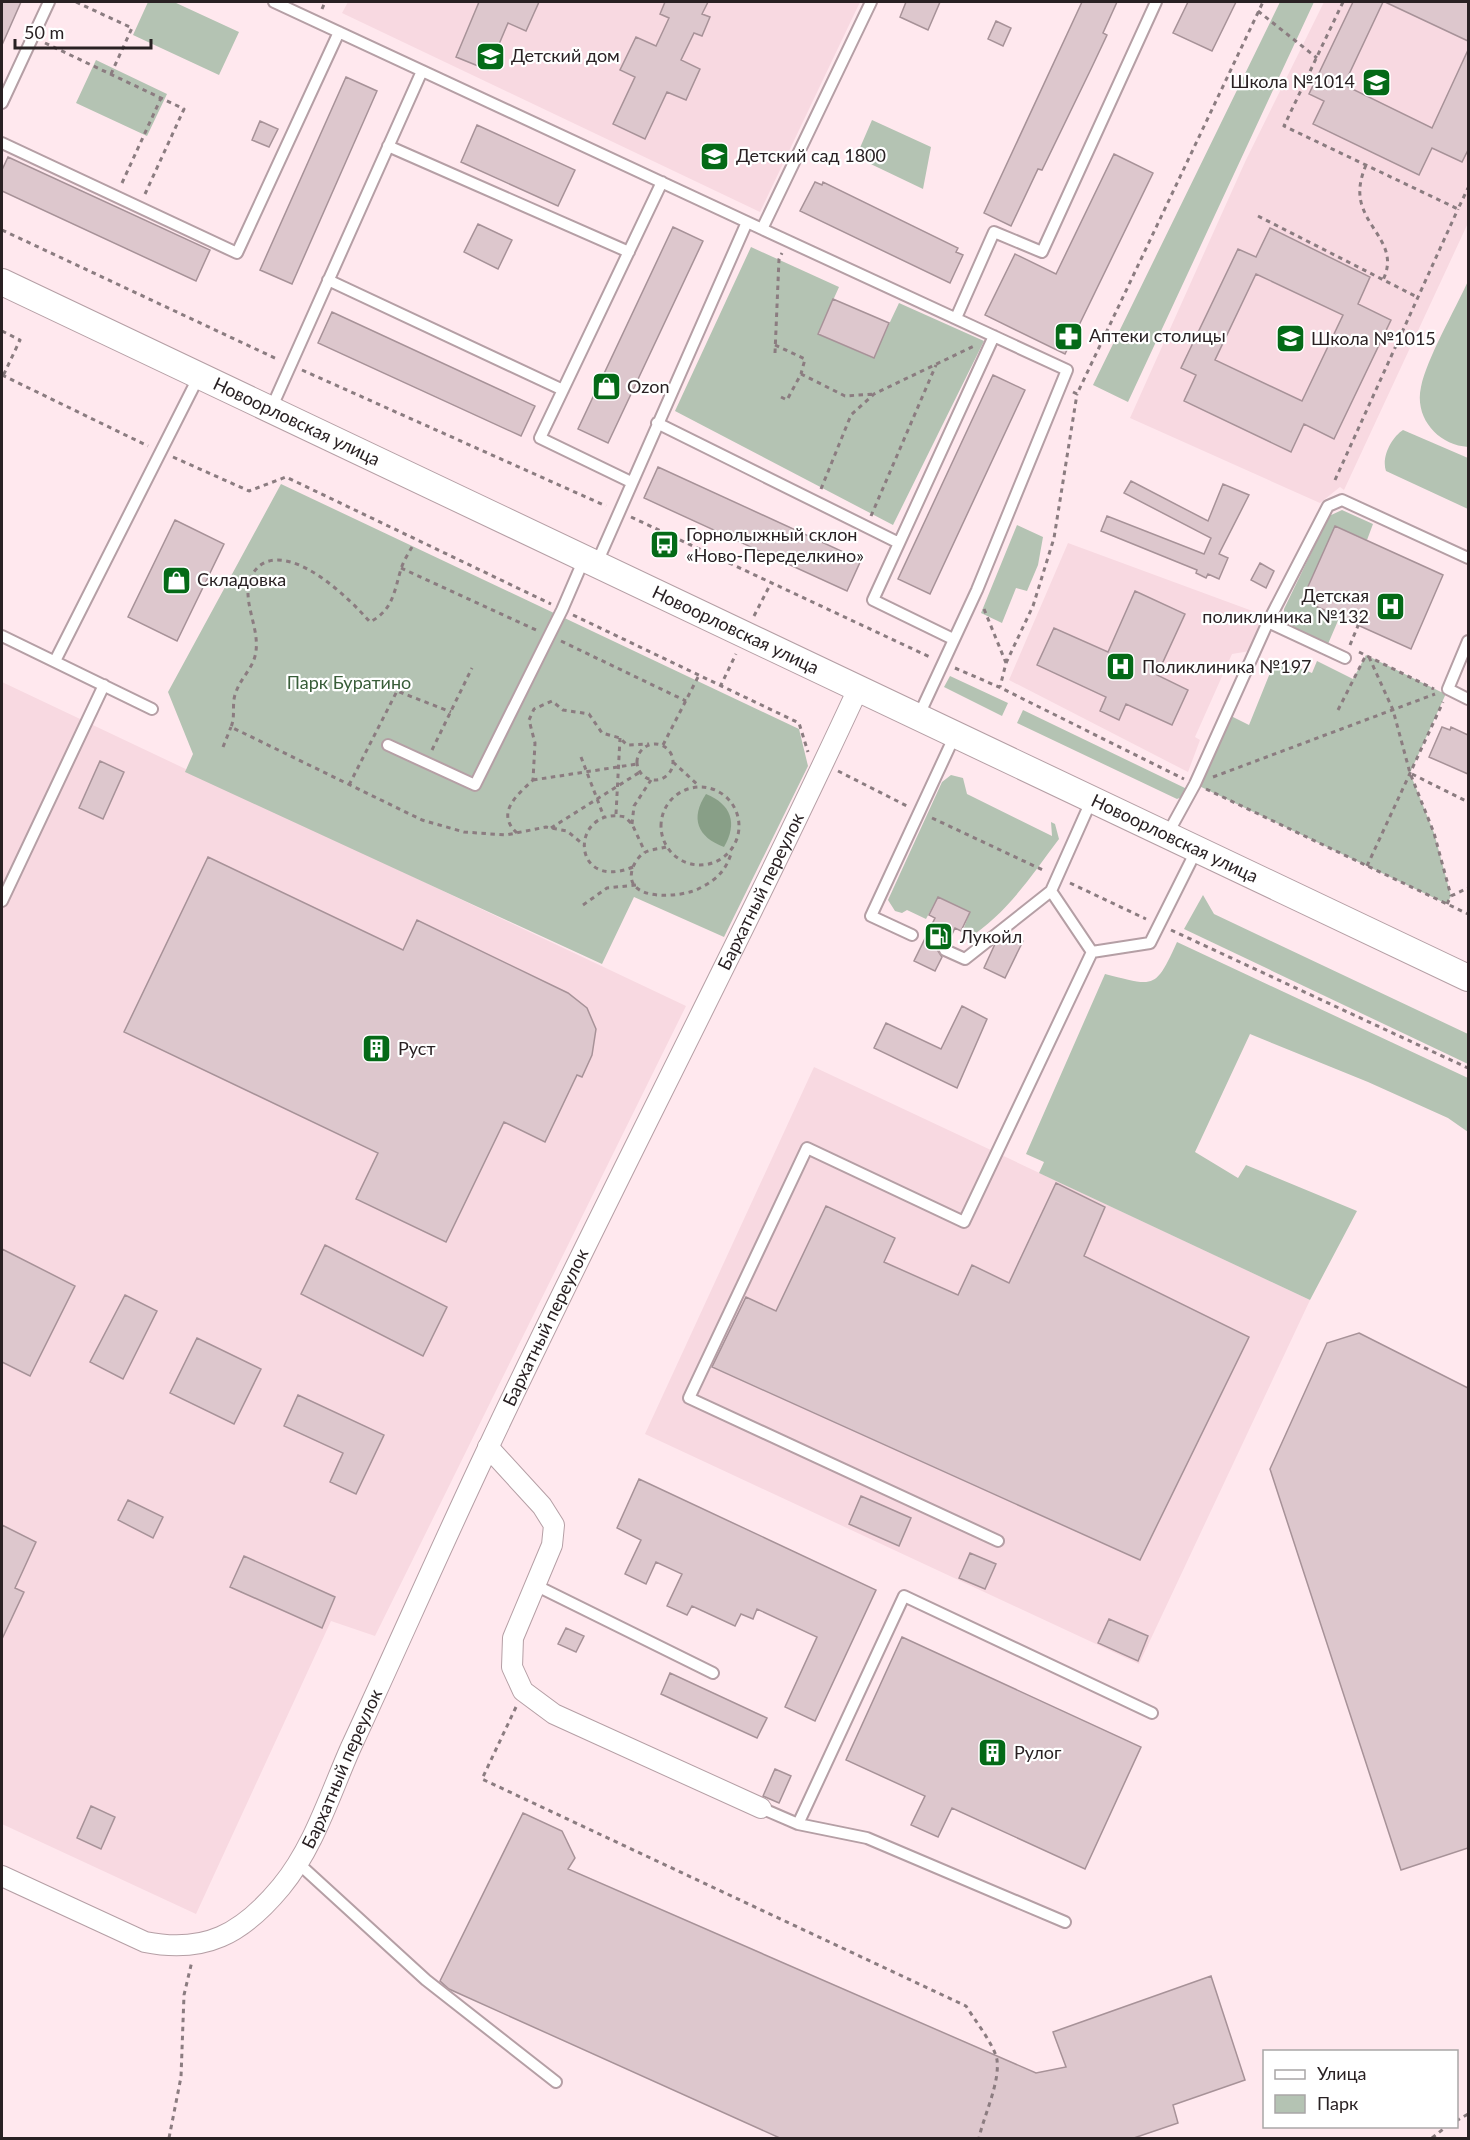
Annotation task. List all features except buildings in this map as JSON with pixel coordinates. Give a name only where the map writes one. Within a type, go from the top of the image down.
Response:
[{"type":"street","name":"Новоорловская улица","points":[[2,282],[858,689],[919,715],[1468,978]]},
{"type":"street","name":"Бархатный переулок","points":[[2,1876],[145,1942],[188,1947],[209,1943],[229,1934],[249,1920],[283,1885],[298,1863],[321,1820],[488,1448],[824,764],[858,689]]},
{"type":"street","points":[[488,1448],[542,1506],[554,1525],[552,1545],[513,1638],[512,1667],[523,1691],[554,1714],[761,1808]]},
{"type":"lane","points":[[2,103],[49,2]]},
{"type":"lane","points":[[274,2],[1067,370],[977,590],[941,662],[919,715]]},
{"type":"lane","points":[[762,229],[871,2]]},
{"type":"lane","points":[[956,318],[994,232],[1042,252],[1156,2]]},
{"type":"lane","points":[[2,143],[237,253],[339,32]]},
{"type":"lane","points":[[271,409],[422,71]]},
{"type":"lane","points":[[388,146],[629,252]]},
{"type":"lane","points":[[631,483],[540,438],[662,182]]},
{"type":"lane","points":[[388,745],[475,785],[562,610],[618,511],[747,222]]},
{"type":"lane","points":[[328,280],[563,390]]},
{"type":"lane","points":[[953,639],[873,600],[994,336]]},
{"type":"lane","points":[[55,661],[199,375]]},
{"type":"lane","points":[[657,423],[899,543]]},
{"type":"lane","points":[[1167,835],[1195,784],[1268,622],[1328,506],[1342,500],[1468,558]]},
{"type":"lane","points":[[1268,622],[1345,658]]},
{"type":"lane","points":[[2,636],[152,709]]},
{"type":"lane","points":[[1468,641],[1448,689],[1468,699]]},
{"type":"lane","points":[[2,901],[104,685]]},
{"type":"lane","points":[[912,935],[871,916],[955,734]]},
{"type":"lane","points":[[945,950],[965,959],[1051,891],[1092,799]]},
{"type":"lane","points":[[1092,952],[1150,943],[1197,849]]},
{"type":"lane","points":[[1051,891],[1092,952]]},
{"type":"lane","points":[[998,1541],[689,1398],[807,1148],[964,1222],[1092,952]]},
{"type":"lane","points":[[535,1585],[713,1673]]},
{"type":"lane","points":[[798,1824],[904,1596],[1152,1713]]},
{"type":"lane","points":[[761,1808],[798,1824],[867,1838],[1065,1922]]},
{"type":"lane","points":[[298,1863],[426,1980],[556,2082]]},
{"type":"path","points":[[76,2],[132,28],[111,74]]},
{"type":"path","points":[[999,687],[1006,663],[1033,606],[1054,537],[1077,394],[1263,2]]},
{"type":"path","points":[[1343,2],[1284,126],[1458,209]]},
{"type":"path","points":[[1258,11],[1317,58]]},
{"type":"path","points":[[33,38],[184,109],[139,207]]},
{"type":"path","points":[[116,196],[161,98]]},
{"type":"path","points":[[1366,165],[1359,189],[1361,203],[1386,249],[1389,261],[1383,280]]},
{"type":"path","points":[[1335,480],[1468,188]]},
{"type":"path","points":[[1258,216],[1417,297]]},
{"type":"path","points":[[2,230],[290,365],[618,511],[999,687],[1195,784],[1468,914]]},
{"type":"path","points":[[775,353],[779,259],[788,240]]},
{"type":"path","points":[[2,332],[20,340],[2,376],[160,452],[249,491],[286,477],[698,677],[800,723],[809,756],[919,812],[1468,1068]]},
{"type":"path","points":[[816,502],[851,415],[874,394],[994,336]]},
{"type":"path","points":[[775,345],[805,359],[801,374],[787,400],[781,397]]},
{"type":"path","points":[[867,527],[937,363]]},
{"type":"path","points":[[801,374],[845,396],[874,394]]},
{"type":"path","points":[[1060,387],[1077,394]]},
{"type":"path","points":[[223,747],[235,718],[235,695],[252,665],[256,652],[256,635],[248,593],[249,580],[257,567],[268,561],[278,560],[313,573],[337,589],[370,622],[390,606],[398,587],[401,568],[412,547]]},
{"type":"path","points":[[977,590],[1006,663]]},
{"type":"path","points":[[1345,658],[1362,616]]},
{"type":"path","points":[[1195,784],[1441,692],[1365,655],[1338,710]]},
{"type":"path","points":[[1369,657],[1393,710],[1410,773],[1434,832],[1451,896]]},
{"type":"path","points":[[432,751],[472,668]]},
{"type":"path","points":[[663,745],[698,677]]},
{"type":"path","points":[[1367,866],[1448,689]]},
{"type":"path","points":[[349,785],[397,691],[451,712]]},
{"type":"path","points":[[533,780],[535,744],[529,720],[534,709],[552,701],[563,710],[589,714],[602,733],[620,738],[627,745],[663,745]]},
{"type":"path","points":[[231,728],[422,820],[464,832],[506,835],[550,828],[567,831],[584,845]]},
{"type":"path","points":[[616,814],[620,738]]},
{"type":"path","points":[[649,744],[641,749],[637,764],[640,772],[651,780],[660,780],[668,774],[673,762]]},
{"type":"path","points":[[663,745],[673,762],[698,786]]},
{"type":"path","points":[[581,757],[604,817]]},
{"type":"path","points":[[517,833],[511,828],[507,816],[508,806],[533,780],[637,764]]},
{"type":"path","points":[[550,828],[640,772]]},
{"type":"path","points":[[1410,773],[1468,802]]},
{"type":"path","points":[[632,824],[634,806],[651,780]]},
{"type":"path","points":[[666,847],[645,852],[633,867],[631,874],[636,885],[648,894],[661,896],[690,894],[717,879],[726,868],[738,836],[740,823],[736,811],[730,800],[719,791],[698,786],[682,790],[671,798],[664,809],[661,835],[666,847],[675,857],[699,866],[724,858],[733,848]]},
{"type":"path","points":[[633,867],[609,874],[596,871],[588,859],[584,845],[586,832],[594,822],[604,817],[616,814],[625,817],[632,824],[645,852]]},
{"type":"path","points":[[583,905],[607,888],[636,885]]},
{"type":"path","points":[[1447,904],[1451,896],[1468,888]]},
{"type":"path","points":[[523,1691],[482,1779],[966,2006],[997,2059],[996,2085],[986,2108],[979,2139]]},
{"type":"path","points":[[169,2139],[180,2078],[184,1995],[193,1963]]},
{"type":"path","points":[[1432,2139],[1447,2128]]},
{"type":"shaded area","name":"Детский сад 1800","points":[[348,2],[860,2],[760,212],[342,13]]},
{"type":"shaded area","name":"Школа №1015","points":[[1324,2],[1468,2],[1468,223],[1344,490],[1340,487],[1320,503],[1130,418],[1245,162]]},
{"type":"shaded area","name":"Поликлиника №197","points":[[1068,543],[1266,616],[1250,651],[1232,654],[1195,737],[1200,740],[1188,772],[1009,680]]},
{"type":"shaded area","points":[[2,682],[686,1006],[375,1636],[331,1621],[196,1914],[2,1824]]},
{"type":"shaded area","points":[[706,794],[721,803],[730,815],[731,830],[724,847],[708,838],[699,826],[698,811]]},
{"type":"shaded area","points":[[814,1067],[1310,1300],[1139,1664],[645,1434]]},
{"type":"green space","points":[[148,2],[174,2],[239,32],[219,75],[133,35]]},
{"type":"green space","points":[[1280,2],[1314,2],[1128,402],[1093,385]]},
{"type":"green space","points":[[96,60],[167,94],[147,136],[76,103]]},
{"type":"green space","points":[[872,120],[931,147],[923,189],[856,157]]},
{"type":"green space","points":[[751,247],[839,287],[818,334],[873,358],[899,303],[984,341],[893,525],[675,411]]},
{"type":"green space","points":[[1468,281],[1468,447],[1447,441],[1431,428],[1421,409],[1420,398],[1429,362]]},
{"type":"green space","points":[[1403,430],[1468,458],[1468,509],[1386,471],[1385,460],[1388,448]]},
{"type":"green space","name":"Парк Буратино","points":[[281,484],[799,729],[808,766],[724,937],[634,897],[602,964],[185,772],[193,754],[168,692]]},
{"type":"green space","points":[[1342,510],[1373,524],[1367,540],[1335,526],[1322,555],[1328,581],[1313,575],[1302,599],[1340,616],[1328,644],[1293,628],[1285,617],[1284,609],[1329,516]]},
{"type":"green space","points":[[1017,525],[1043,537],[1038,565],[1027,591],[1016,588],[1002,623],[981,613]]},
{"type":"green space","points":[[1366,655],[1441,692],[1448,689],[1410,773],[1434,833],[1451,896],[1447,904],[1195,784],[1227,714],[1249,725],[1276,658],[1312,673],[1317,661],[1353,679]]},
{"type":"green space","points":[[950,676],[1008,703],[1002,716],[944,687]]},
{"type":"green space","points":[[1023,710],[1187,789],[1182,797],[1177,799],[1017,723]]},
{"type":"green space","points":[[951,775],[963,778],[967,794],[1052,836],[1051,822],[1055,824],[1059,839],[1006,906],[967,939],[961,935],[970,912],[938,897],[926,919],[907,910],[902,913],[895,911],[888,900],[942,782]]},
{"type":"green space","points":[[1203,895],[1214,914],[1468,1034],[1468,1064],[1184,929]]},
{"type":"green space","points":[[1177,942],[1468,1078],[1468,1132],[1448,1118],[1368,1082],[1250,1034],[1195,1152],[1238,1178],[1246,1165],[1357,1211],[1310,1300],[1039,1173],[1044,1162],[1026,1154],[1105,974],[1134,981],[1151,981],[1163,969]]},
{"type":"place","name":"Детский дом","points":[[490,56]]},
{"type":"place","name":"Школа №1014","points":[[1376,82]]},
{"type":"place","name":"Детский сад 1800","points":[[715,156]]},
{"type":"place","name":"Аптеки столицы","points":[[1068,336]]},
{"type":"place","name":"Школа №1015","points":[[1290,339]]},
{"type":"place","name":"Ozon","points":[[606,387]]},
{"type":"place","name":"Горнолыжный склон «Ново-Переделкино»","points":[[665,545]]},
{"type":"place","name":"Складовка","points":[[176,580]]},
{"type":"place","name":"Детская поликлиника №132","points":[[1390,606]]},
{"type":"place","name":"Поликлиника №197","points":[[1121,667]]},
{"type":"place","name":"Лукойл","points":[[939,937]]},
{"type":"place","name":"Руст","points":[[377,1049]]},
{"type":"place","name":"Рулог","points":[[993,1753]]}]
